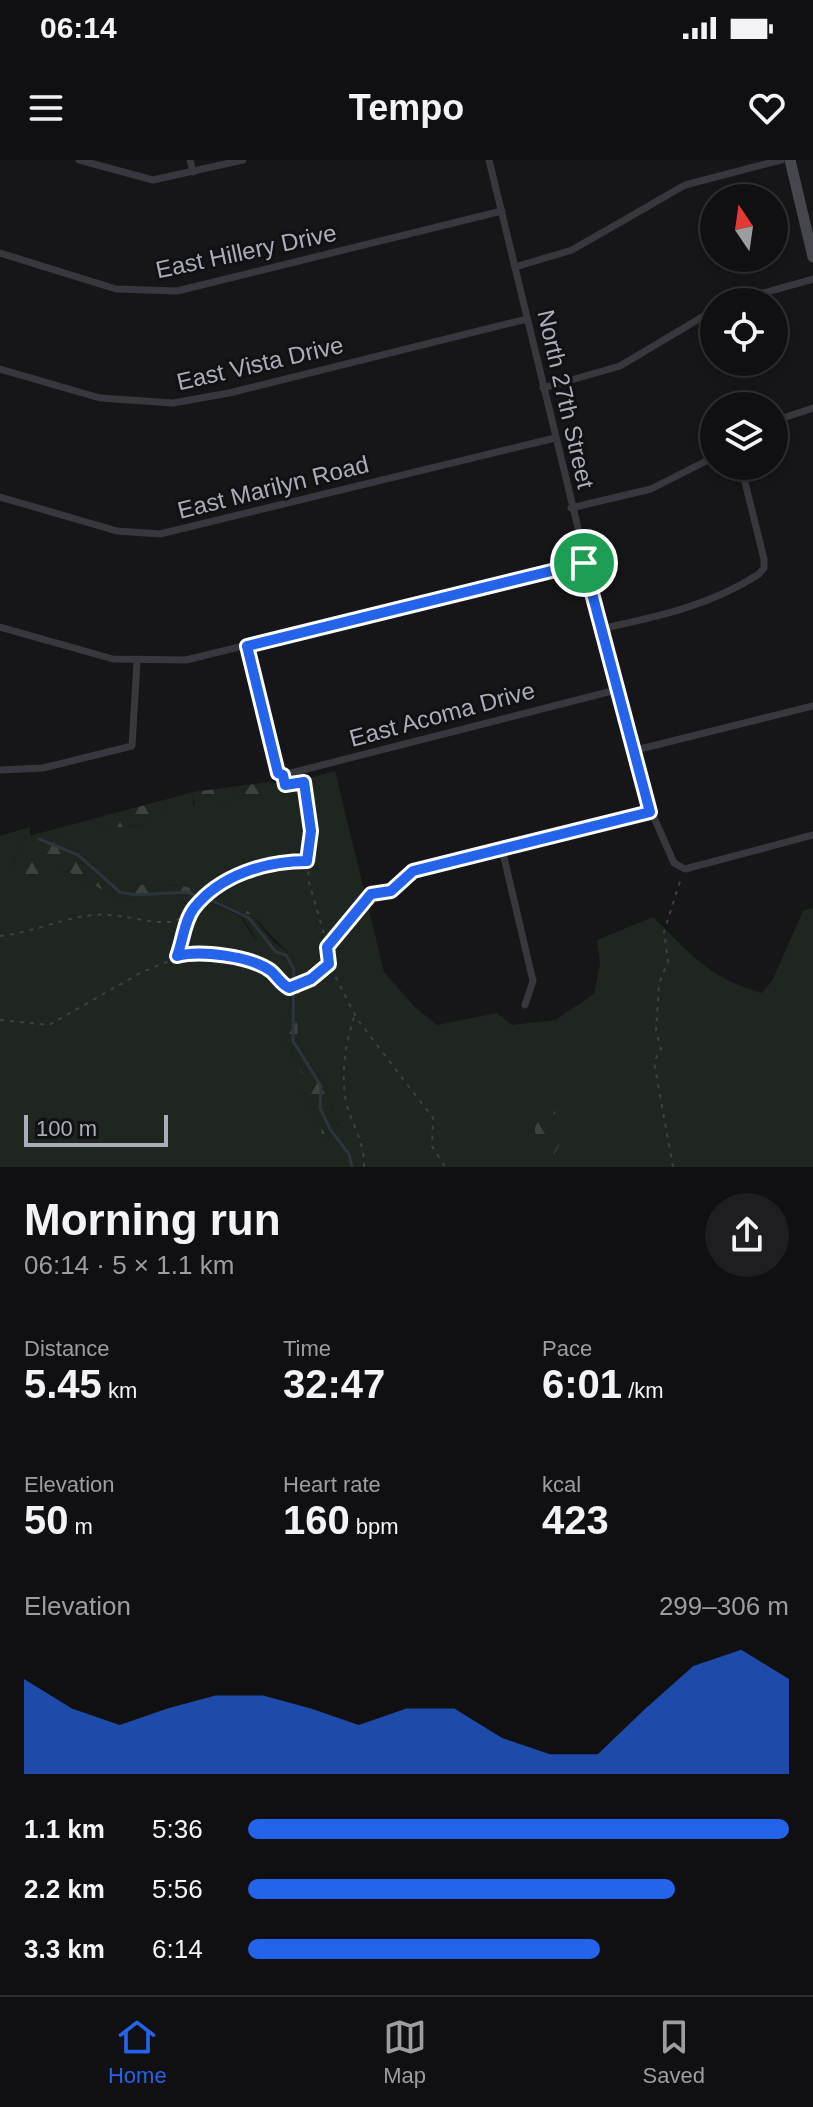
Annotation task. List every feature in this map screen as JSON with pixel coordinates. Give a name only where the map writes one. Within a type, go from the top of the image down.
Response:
[{"type":"street","points":[[79,160],[143,179],[193,172],[243,160]]},
{"type":"street","points":[[190,160],[193,172]]},
{"type":"street","name":"North 27th Street","points":[[489,160],[584,563],[632,751],[650,812],[674,863],[685,869]]},
{"type":"street","points":[[515,267],[572,250],[685,185],[781,160]]},
{"type":"street","points":[[790,160],[808,217],[813,257]]},
{"type":"street","name":"East Hillery Drive","points":[[0,253],[116,289],[177,291],[502,211]]},
{"type":"street","points":[[781,288],[813,279]]},
{"type":"street","points":[[543,388],[620,366],[700,318]]},
{"type":"street","name":"East Vista Drive","points":[[0,369],[100,398],[173,403],[229,393],[527,319]]},
{"type":"street","points":[[788,416],[813,408]]},
{"type":"street","name":"East Marilyn Road","points":[[0,497],[117,531],[160,534],[555,438]]},
{"type":"street","points":[[571,508],[651,489],[700,464]]},
{"type":"street","points":[[600,629],[717,598],[764,568],[744,480]]},
{"type":"street","points":[[0,627],[94,656],[137,662],[186,660],[584,563]]},
{"type":"street","points":[[247,646],[280,774]]},
{"type":"street","points":[[0,770],[43,768],[132,746],[137,662]]},
{"type":"street","name":"East Acoma Drive","points":[[280,774],[306,770],[616,690]]},
{"type":"street","points":[[632,751],[813,706]]},
{"type":"street","points":[[391,891],[413,871],[650,812]]},
{"type":"street","points":[[685,869],[813,835]]},
{"type":"street","points":[[502,849],[533,981],[525,1005]]},
{"type":"path","points":[[305,792],[309,785],[306,770]]},
{"type":"path","points":[[280,774],[285,785],[304,782],[311,831],[308,879],[329,964],[355,1014],[433,1118],[432,1146],[445,1167]]},
{"type":"path","points":[[0,936],[95,915],[132,916],[165,923],[176,921],[231,876],[307,861]]},
{"type":"path","points":[[673,1167],[654,1062],[661,1049],[656,1031],[659,984],[668,961],[664,932],[674,892],[685,869]]},
{"type":"path","points":[[327,947],[371,894],[391,891]]},
{"type":"path","points":[[177,956],[195,907]]},
{"type":"path","points":[[0,1020],[49,1025],[142,972],[177,956],[209,952],[252,963],[271,971],[279,982],[289,988],[311,979],[329,964]]},
{"type":"path","points":[[355,1014],[343,1059],[347,1105],[357,1124],[364,1167]]},
{"type":"green space","points":[[335,771],[384,972],[414,1006],[437,1025],[497,1013],[512,1025],[555,1020],[594,994],[600,964],[597,940],[653,917],[702,964],[728,980],[762,993],[772,981],[803,911],[813,908],[813,1167],[0,1167],[0,836],[30,827],[30,836],[20,838],[13,868],[69,872],[120,899],[168,900],[191,905],[183,886],[113,882],[88,868],[58,835],[40,833],[92,819],[119,828],[140,825],[166,811],[164,800],[193,792],[193,805],[204,812],[226,801],[284,790],[283,786],[296,784],[307,792],[310,778]],"holes":[[[214,896],[226,898],[246,911],[293,956],[297,1039],[329,1094],[332,1114],[339,1127],[322,1144],[321,1125],[302,1088],[302,1074],[286,1038],[290,1000],[282,966],[278,957],[254,938],[240,916],[209,902]]]},
{"type":"green space","points":[[269,782],[283,785],[284,791],[226,801],[204,813],[195,810],[193,792]]},
{"type":"green space","points":[[164,800],[166,811],[163,817],[145,823],[117,827],[92,819]]},
{"type":"green space","points":[[40,833],[58,835],[88,868],[113,882],[183,886],[190,888],[194,903],[120,899],[69,872],[48,871],[20,884],[13,868],[20,838]]},
{"type":"green space","points":[[213,896],[224,897],[241,905],[274,942],[292,955],[300,986],[297,1039],[329,1094],[332,1114],[345,1141],[326,1147],[322,1144],[321,1125],[302,1088],[302,1074],[286,1038],[290,1000],[278,958],[265,950],[239,915],[208,902]]},
{"type":"green space","points":[[545,1107],[555,1110],[559,1146],[554,1154],[540,1148],[536,1137],[536,1121]]},
{"type":"waterway","points":[[39,839],[78,855],[120,892],[135,895],[187,892],[202,898]]},
{"type":"waterway","points":[[208,899],[249,918],[276,952],[286,955],[294,969],[293,1041],[321,1086],[320,1108],[330,1129],[349,1154],[352,1167]]},
{"type":"route","points":[[584,563],[641,788],[650,812],[413,871],[391,891],[371,894],[327,947],[329,964],[311,979],[289,988],[279,982],[271,971],[252,963],[209,952],[177,956],[195,907],[231,876],[307,861],[311,831],[304,782],[285,785],[283,775],[278,773],[247,646],[584,563]]}]
